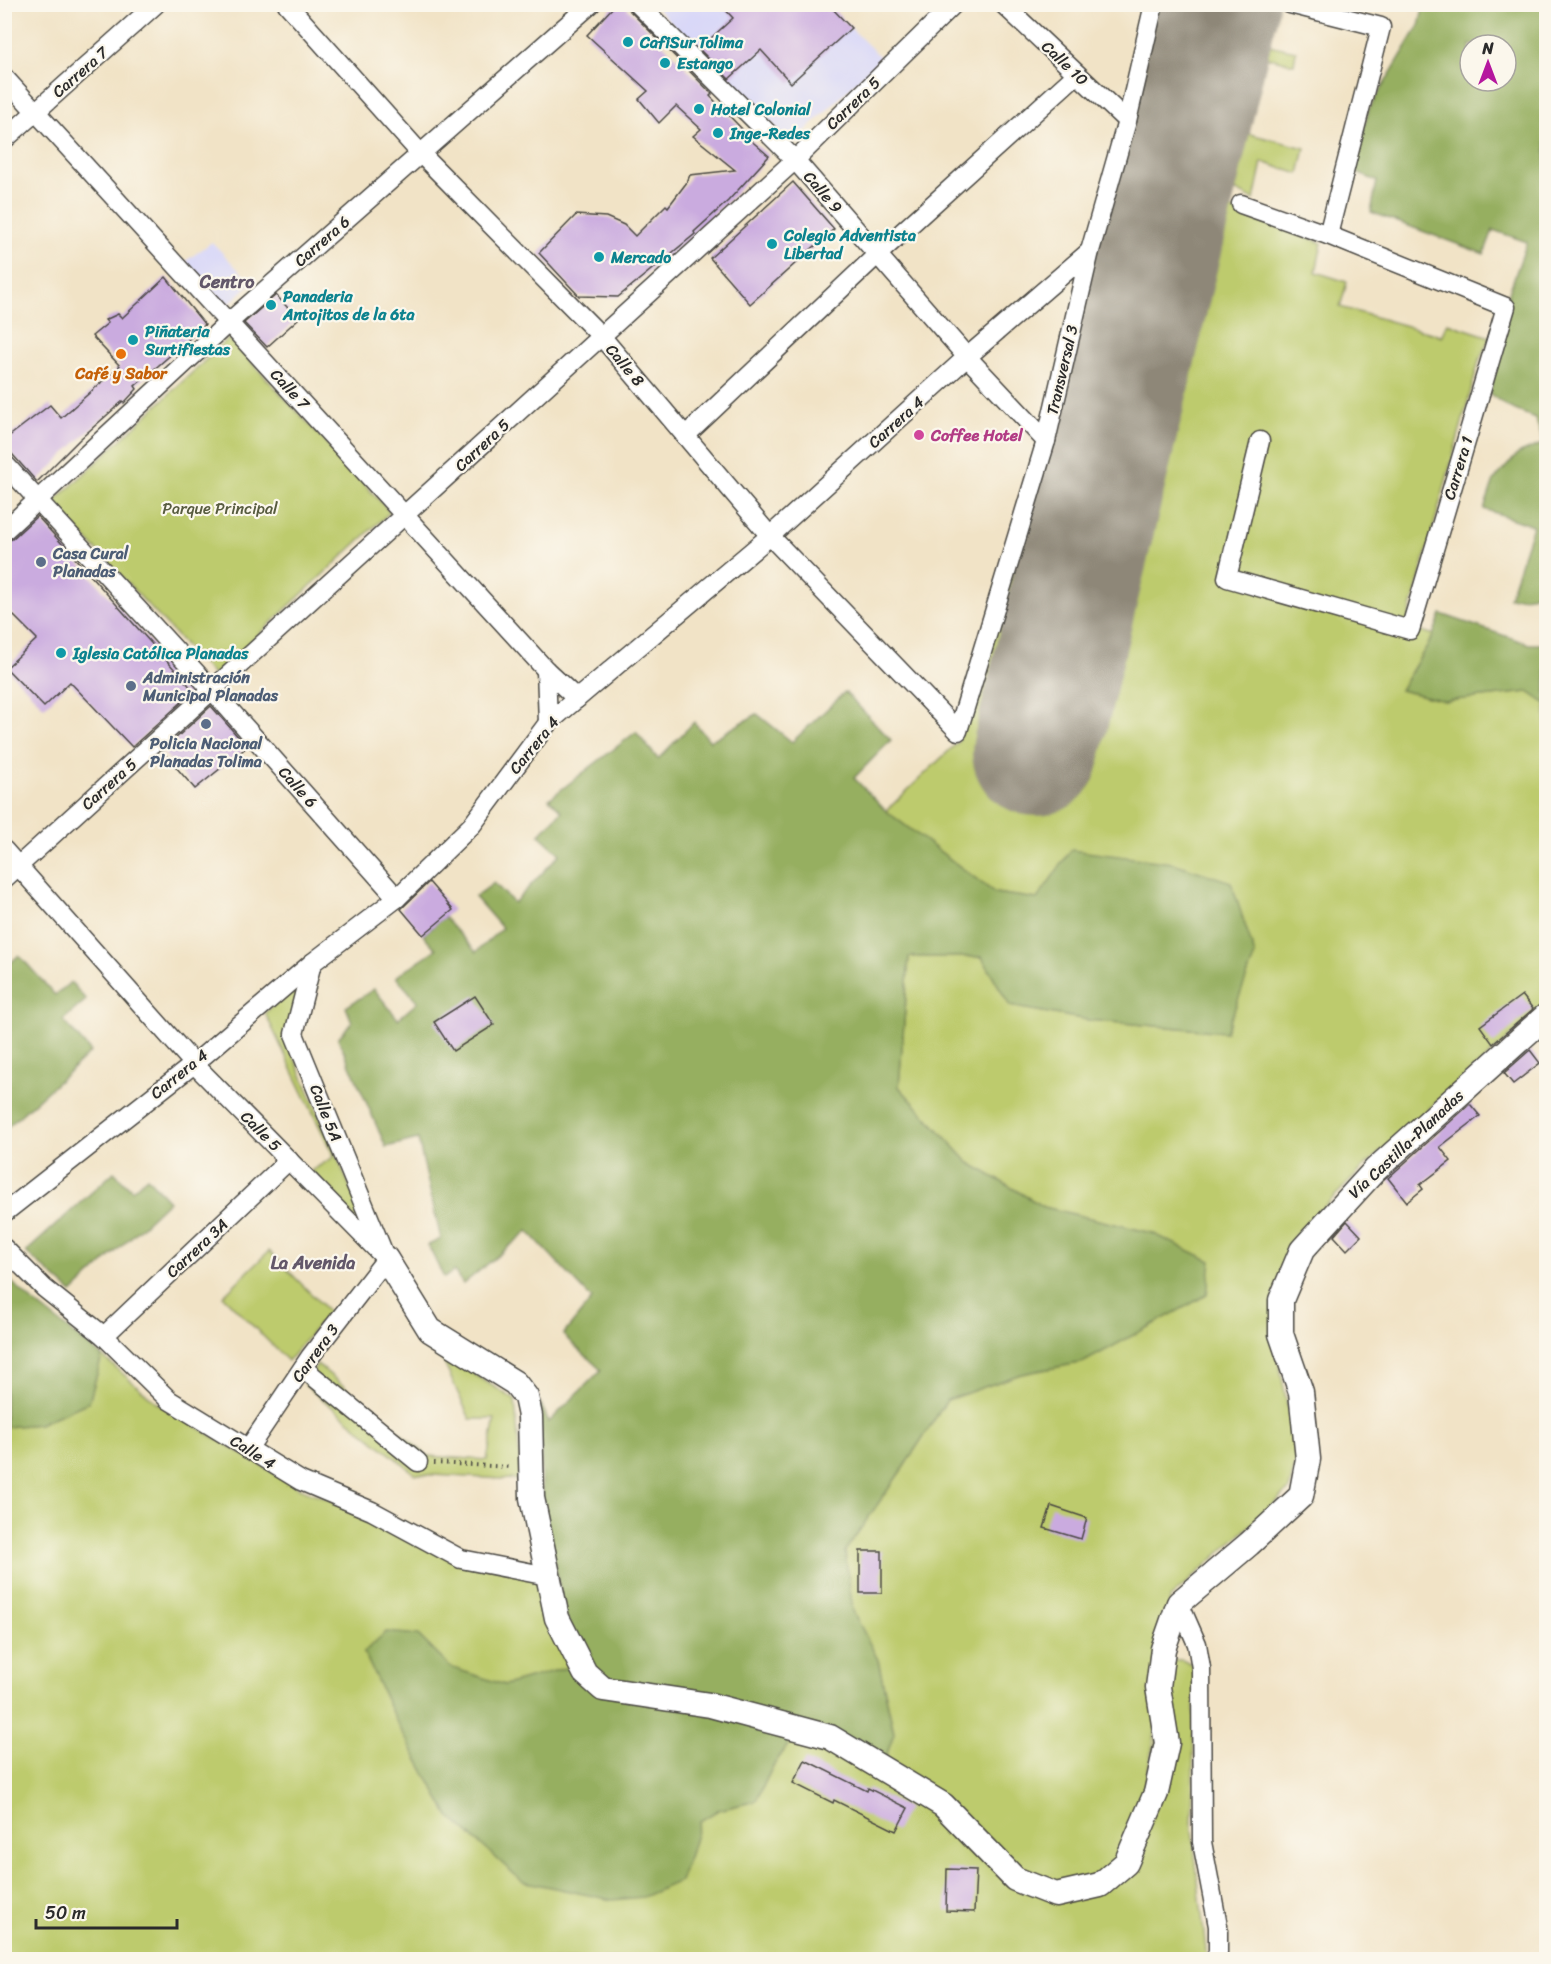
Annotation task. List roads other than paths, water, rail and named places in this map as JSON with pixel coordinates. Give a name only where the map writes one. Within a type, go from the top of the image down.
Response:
[{"type":"main road","name":"Vía Castilla-Planadas","points":[[1179,1603],[1301,1496],[1308,1459],[1301,1392],[1281,1334],[1281,1300],[1302,1250],[1375,1170],[1546,1016]]},
{"type":"main road","name":"Calle 5","points":[[386,1259],[430,1330],[515,1383],[526,1397],[530,1416],[532,1498],[548,1576]]},
{"type":"main road","points":[[548,1576],[557,1618],[585,1673],[603,1689],[710,1705],[830,1737],[943,1805],[1015,1879],[1056,1895],[1100,1885],[1126,1863],[1156,1793],[1167,1743],[1158,1687],[1163,1649],[1179,1603]]},
{"type":"street","name":"Carrera 7","points":[[4,140],[156,4]]},
{"type":"street","name":"Calle 8","points":[[287,4],[421,154],[601,336],[770,536],[958,731]]},
{"type":"street","name":"Carrera 6","points":[[4,531],[229,322],[591,4]]},
{"type":"street","name":"Calle 9","points":[[638,4],[795,160],[967,357],[1046,441]]},
{"type":"street","name":"Carrera 5","points":[[4,879],[795,160],[954,4]]},
{"type":"street","name":"Calle 10","points":[[1003,4],[1127,121]]},
{"type":"street","name":"Transversal 3","points":[[958,731],[1046,441],[1090,251],[1127,121],[1154,4]]},
{"type":"street","points":[[1241,204],[1328,235],[1381,27],[1290,4]]},
{"type":"street","points":[[685,436],[878,254],[1077,74]]},
{"type":"street","name":"Calle 7","points":[[4,77],[546,670],[577,699]]},
{"type":"street","name":"Carrera 1","points":[[1260,441],[1227,578],[1410,630],[1506,306],[1328,235]]},
{"type":"street","name":"Carrera 4","points":[[4,1213],[194,1064],[312,963],[397,898],[472,825],[548,723],[770,536],[967,357],[1090,251]]},
{"type":"street","name":"Calle 6","points":[[4,463],[212,690],[397,898]]},
{"type":"street","points":[[546,670],[548,723]]},
{"type":"street","name":"Calle 5","points":[[4,850],[194,1064],[386,1259]]},
{"type":"street","name":"Calle 5A","points":[[312,963],[294,1035],[386,1259]]},
{"type":"street","name":"Carrera 3A","points":[[104,1336],[289,1160]]},
{"type":"street","name":"Calle 4","points":[[4,1248],[44,1288],[104,1336],[170,1400],[300,1481],[372,1511],[461,1559],[548,1576]]},
{"type":"street","name":"Carrera 3","points":[[248,1449],[303,1368],[386,1259]]},
{"type":"street","points":[[303,1368],[418,1462]]},
{"type":"street","points":[[1179,1603],[1197,1644],[1201,1668],[1202,1842],[1218,1926],[1218,1952],[1215,1959]]},
{"type":"place","name":"CafiSur Tolima","points":[[628,42]]},
{"type":"place","name":"Estango","points":[[665,63]]},
{"type":"place","name":"Hotel Colonial","points":[[699,109]]},
{"type":"place","name":"Inge-Redes","points":[[718,133]]},
{"type":"place","name":"Colegio Adventista Libertad","points":[[772,244]]},
{"type":"place","name":"Mercado","points":[[599,257]]},
{"type":"place","name":"Panaderia Antojitos de la 6ta","points":[[271,305]]},
{"type":"place","name":"Piñateria Surtifiestas","points":[[133,340]]},
{"type":"place","name":"Café y Sabor","points":[[121,354]]},
{"type":"place","name":"Coffee Hotel","points":[[919,435]]},
{"type":"place","name":"Casa Cural Planadas","points":[[41,562]]},
{"type":"place","name":"Iglesia Católica Planadas","points":[[61,653]]},
{"type":"place","name":"Administración Municipal Planadas","points":[[131,686]]},
{"type":"place","name":"Policia Nacional Planadas Tolima","points":[[206,724]]},
{"type":"district","name":"Centro","points":[[227,282]]},
{"type":"district","name":"La Avenida","points":[[313,1263]]},
{"type":"park label","name":"Parque Principal","points":[[220,508]]}]
